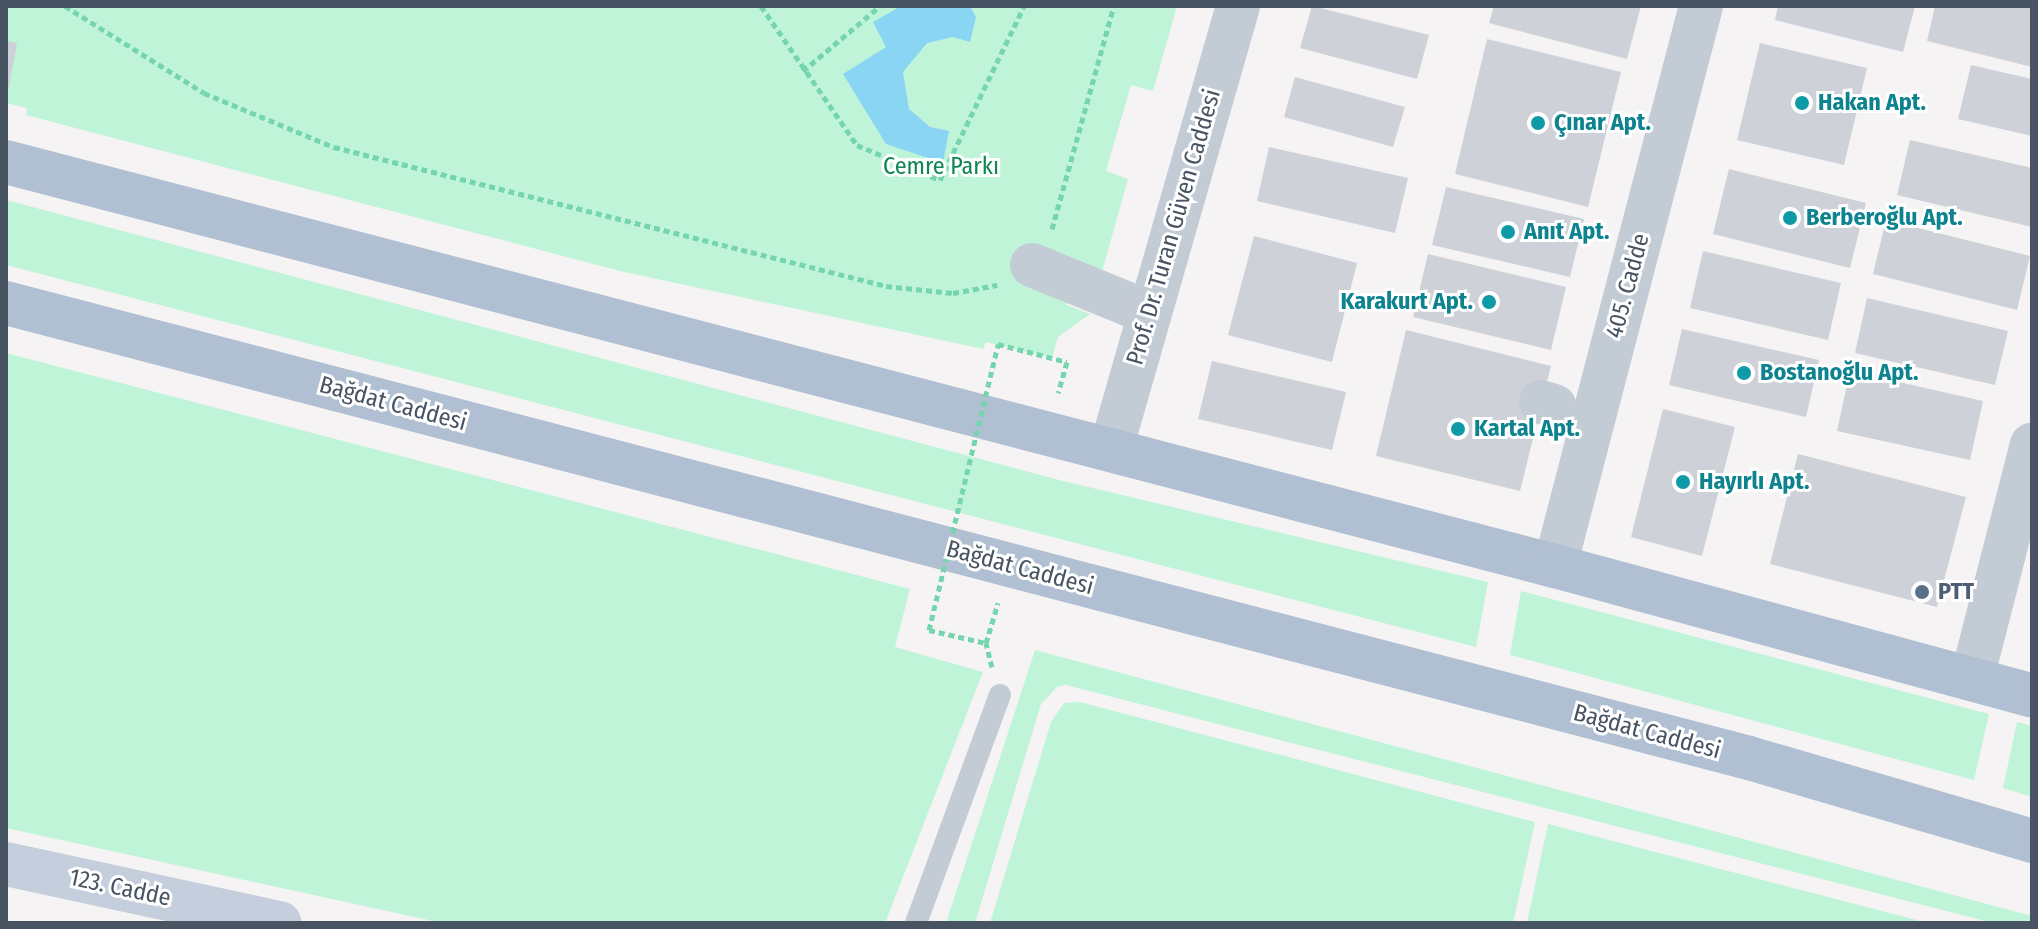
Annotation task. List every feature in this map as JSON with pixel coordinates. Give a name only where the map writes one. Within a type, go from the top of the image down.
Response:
[{"type":"main road","points":[[6,162],[1555,566],[2032,696]]},
{"type":"main road","name":"Bağdat Caddesi","points":[[6,303],[1749,758],[2032,841]]},
{"type":"street","name":"Prof. Dr. Turan Güven Caddesi","points":[[1111,449],[1238,6]]},
{"type":"street","name":"405. Cadde","points":[[1555,566],[1701,6]]},
{"type":"street","points":[[1032,265],[1150,313]]},
{"type":"street","points":[[1972,678],[2032,445]]},
{"type":"street","name":"123. Cadde","points":[[6,864],[280,923]]},
{"type":"lane","points":[[916,923],[1000,695]]},
{"type":"path","points":[[65,6],[240,111],[388,162],[924,292],[994,286],[1032,265],[1052,230],[1114,6]]},
{"type":"path","points":[[761,6],[857,145],[940,180],[1024,6]]},
{"type":"path","points":[[803,71],[880,6]]},
{"type":"path","points":[[986,643],[929,630],[998,344],[1052,358]]},
{"type":"green space","name":"Cemre Parkı","points":[[6,6],[1177,6],[1153,91],[1131,85],[1106,171],[1128,179],[1100,279],[1078,269],[1067,305],[1090,314],[1058,337],[1052,358],[986,342],[983,349],[620,271],[26,115],[27,108],[6,103]]},
{"type":"green space","points":[[6,200],[1063,481],[1488,582],[1476,647],[6,265]]},
{"type":"green space","points":[[6,353],[910,589],[895,647],[983,672],[885,923],[442,923],[6,828]]},
{"type":"green space","points":[[1521,591],[1989,714],[1974,780],[1510,655]]},
{"type":"green space","points":[[1035,650],[2032,916],[2032,923],[1993,923],[1066,685],[1057,687],[1041,704],[975,923],[946,923]]},
{"type":"green space","points":[[1080,702],[1535,822],[1513,923],[990,923],[1051,722],[1064,703]]},
{"type":"green space","points":[[2017,722],[2032,726],[2032,797],[2003,788]]},
{"type":"green space","points":[[1548,824],[1928,923],[1527,923]]},
{"type":"water","points":[[901,6],[970,6],[976,17],[970,42],[953,37],[927,43],[903,72],[909,109],[930,127],[949,131],[943,163],[886,144],[843,74],[886,47],[873,22]]},
{"type":"building","points":[[1312,6],[1429,35],[1417,79],[1300,48]]},
{"type":"building","points":[[1494,6],[1641,6],[1627,59],[1489,23]]},
{"type":"building","points":[[1778,6],[1915,6],[1903,52],[1775,20]]},
{"type":"building","points":[[1935,6],[2032,6],[2032,67],[1927,41]]},
{"type":"building","name":"Çınar Apt.","points":[[1487,39],[1621,72],[1588,207],[1455,174]]},
{"type":"building","points":[[6,41],[17,43],[8,92],[6,92]]},
{"type":"building","name":"Hakan Apt.","points":[[1760,43],[1867,68],[1844,165],[1737,140]]},
{"type":"building","points":[[1971,65],[2032,79],[2032,136],[1958,119]]},
{"type":"building","points":[[1295,77],[1405,107],[1393,147],[1284,117]]},
{"type":"building","points":[[1910,140],[2032,168],[2032,227],[1897,195]]},
{"type":"building","points":[[1269,147],[1408,178],[1395,233],[1257,201]]},
{"type":"building","name":"Berberoğlu Apt.","points":[[1729,169],[1866,203],[1850,268],[1713,234]]},
{"type":"building","name":"Anıt Apt.","points":[[1446,187],[1584,219],[1570,277],[1432,245]]},
{"type":"building","points":[[1886,220],[2030,256],[2017,310],[1873,274]]},
{"type":"building","points":[[1254,236],[1357,263],[1332,362],[1228,335]]},
{"type":"building","points":[[1703,251],[1841,283],[1828,340],[1690,308]]},
{"type":"building","name":"Karakurt Apt.","points":[[1428,254],[1566,287],[1551,350],[1413,317]]},
{"type":"building","points":[[1867,298],[2008,331],[1995,385],[1855,353]]},
{"type":"building","name":"Bostanoğlu Apt.","points":[[1682,329],[1819,360],[1806,417],[1669,385]]},
{"type":"building","name":"Kartal Apt.","points":[[1406,330],[1551,366],[1520,491],[1376,456]]},
{"type":"building","points":[[1212,361],[1346,392],[1332,450],[1198,419]]},
{"type":"building","points":[[1850,371],[1983,401],[1970,460],[1837,431]]},
{"type":"building","name":"Hayırlı Apt.","points":[[1663,409],[1735,427],[1702,556],[1631,537]]},
{"type":"building","points":[[1798,454],[1966,497],[1937,607],[1770,564]]},
{"type":"place","name":"Hakan Apt.","points":[[1802,103]]},
{"type":"place","name":"Çınar Apt.","points":[[1538,123]]},
{"type":"place","name":"Berberoğlu Apt.","points":[[1790,218]]},
{"type":"place","name":"Anıt Apt.","points":[[1508,232]]},
{"type":"place","name":"Karakurt Apt.","points":[[1489,302]]},
{"type":"place","name":"Bostanoğlu Apt.","points":[[1744,373]]},
{"type":"place","name":"Kartal Apt.","points":[[1458,429]]},
{"type":"place","name":"Hayırlı Apt.","points":[[1683,482]]},
{"type":"place","name":"PTT","points":[[1922,592]]}]
